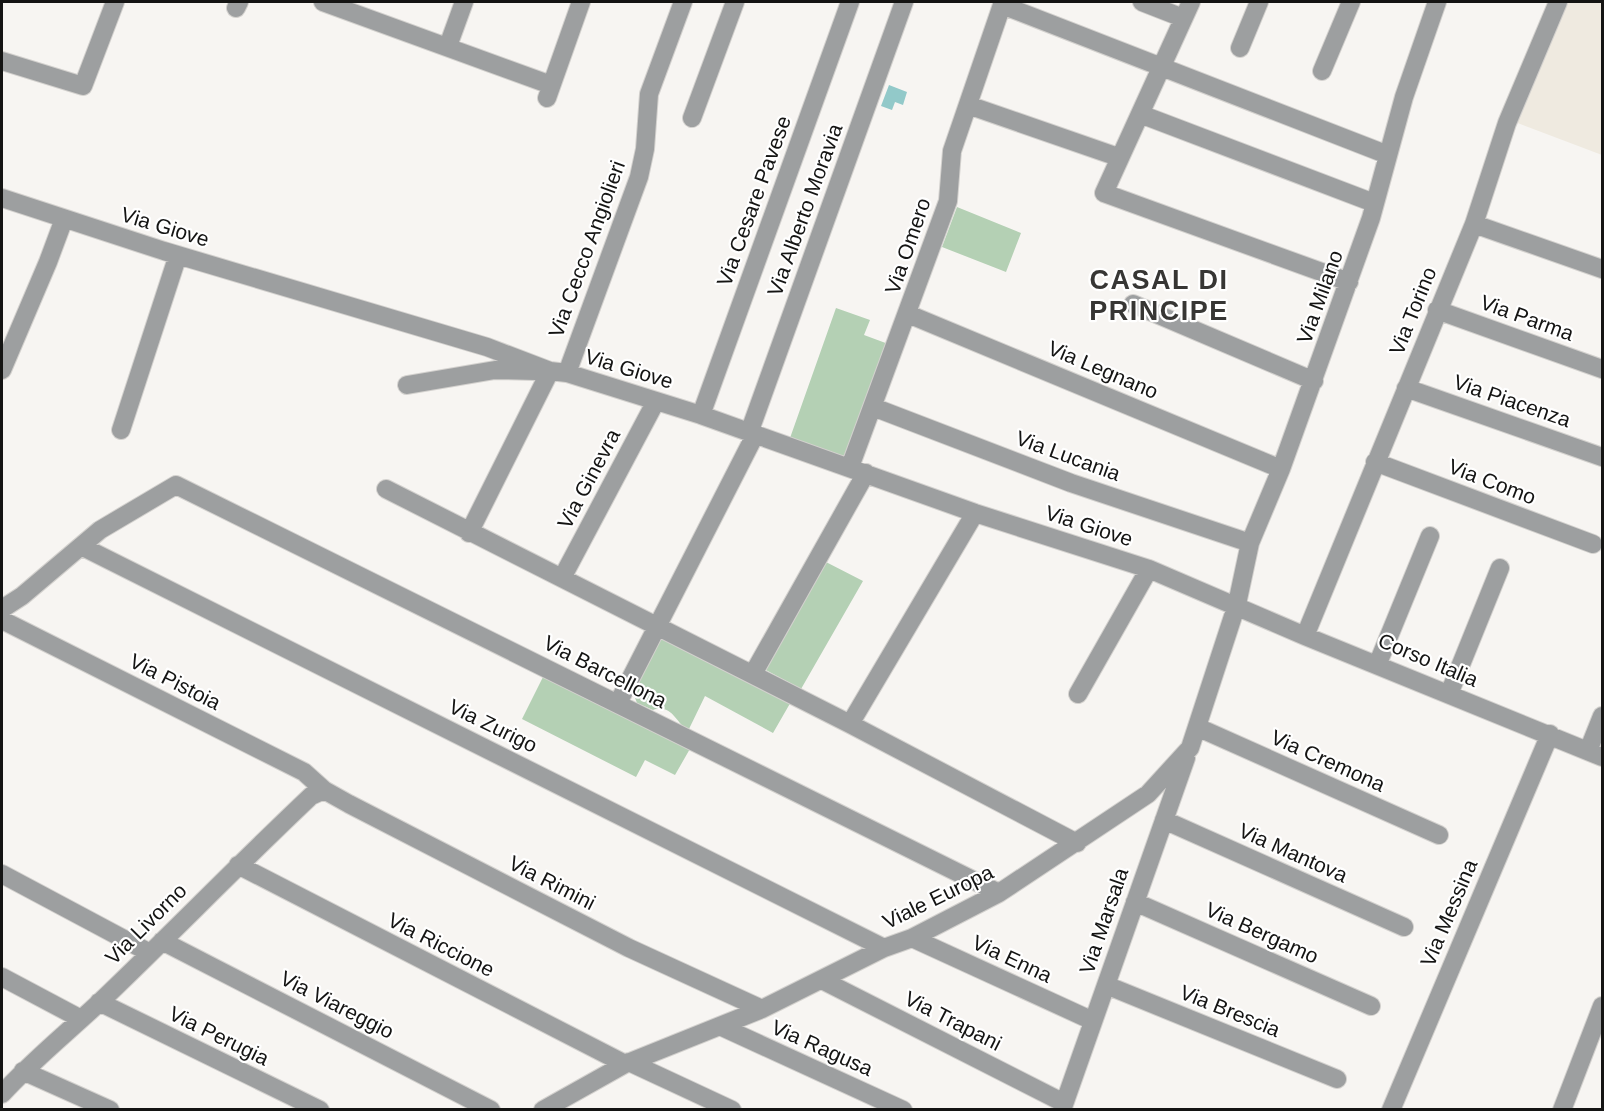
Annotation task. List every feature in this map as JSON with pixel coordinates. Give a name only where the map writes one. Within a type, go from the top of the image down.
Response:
[{"type":"street","points":[[2,61],[83,86],[115,2]]},
{"type":"street","points":[[323,2],[448,46],[549,91],[581,2]]},
{"type":"street","points":[[448,46],[464,2]]},
{"type":"street","name":"Via Cecco Angiolieri","points":[[559,372],[639,177],[645,149],[649,94],[683,2]]},
{"type":"street","points":[[692,118],[735,2]]},
{"type":"street","name":"Via Cesare Pavese","points":[[701,415],[850,2]]},
{"type":"street","name":"Via Alberto Moravia","points":[[618,703],[752,434],[904,2]]},
{"type":"street","points":[[1142,2],[1187,10],[1118,157],[1104,193],[1349,282]]},
{"type":"street","points":[[1240,48],[1259,2]]},
{"type":"street","points":[[1322,71],[1351,2]]},
{"type":"street","name":"Via Milano","points":[[1237,604],[1250,543],[1281,469],[1349,282],[1404,97],[1437,2]]},
{"type":"street","name":"Via Torino","points":[[1305,636],[1474,224],[1507,123],[1558,2]]},
{"type":"street","points":[[1002,3],[1388,155]]},
{"type":"street","name":"Via Omero","points":[[753,675],[858,470],[873,407],[948,201],[952,151],[1002,3]]},
{"type":"street","points":[[968,105],[1118,157]]},
{"type":"street","points":[[1140,114],[1374,203]]},
{"type":"street","name":"Via Giove","points":[[2,198],[178,255],[487,347],[559,372],[701,415],[975,513],[1149,568],[1237,604]]},
{"type":"street","points":[[2,370],[64,219]]},
{"type":"street","points":[[1474,224],[1602,269]]},
{"type":"street","points":[[122,430],[178,255]]},
{"type":"street","points":[[1133,304],[1314,381]]},
{"type":"street","name":"Via Parma","points":[[1437,310],[1602,369]]},
{"type":"street","name":"Via Legnano","points":[[908,314],[1281,469]]},
{"type":"street","points":[[407,385],[495,370],[559,372],[469,533]]},
{"type":"street","name":"Via Piacenza","points":[[1406,388],[1602,456]]},
{"type":"street","name":"Via Ginevra","points":[[562,578],[656,401]]},
{"type":"street","name":"Via Lucania","points":[[873,407],[1071,483],[1250,543]]},
{"type":"street","name":"Via Como","points":[[1376,462],[1593,544]]},
{"type":"street","name":"Via Barcellona","points":[[81,546],[100,530],[176,485],[191,490],[999,893]]},
{"type":"street","points":[[386,489],[850,724],[1077,843]]},
{"type":"street","points":[[850,724],[975,513]]},
{"type":"street","points":[[1378,663],[1430,536]]},
{"type":"street","points":[[2,609],[22,596],[81,546]]},
{"type":"street","name":"Via Zurigo","points":[[81,546],[884,948]]},
{"type":"street","points":[[1078,694],[1149,568]]},
{"type":"street","points":[[1449,694],[1500,568]]},
{"type":"street","name":"Corso Italia","points":[[1237,604],[1305,636],[1378,663],[1595,754]]},
{"type":"street","name":"Viale Europa","points":[[543,1110],[627,1063],[722,1027],[762,1009],[884,948],[912,938],[999,893],[1148,794],[1190,748],[1237,604]]},
{"type":"street","name":"Via Pistoia","points":[[2,620],[304,772],[324,790]]},
{"type":"street","points":[[1595,754],[1602,716]]},
{"type":"street","name":"Via Cremona","points":[[1197,727],[1439,835]]},
{"type":"street","name":"Via Messina","points":[[1391,1110],[1550,734]]},
{"type":"street","name":"Via Marsala","points":[[1063,1106],[1190,748]]},
{"type":"street","name":"Via Livorno","points":[[2,1094],[13,1075],[81,1019],[238,865],[312,796],[324,790]]},
{"type":"street","name":"Via Rimini","points":[[324,790],[629,948],[762,1009]]},
{"type":"street","name":"Via Mantova","points":[[1164,820],[1404,927]]},
{"type":"street","name":"Via Riccione","points":[[238,865],[627,1063],[732,1110]]},
{"type":"street","name":"Via Viareggio","points":[[2,874],[491,1110]]},
{"type":"street","name":"Via Bergamo","points":[[1135,902],[1371,1005]]},
{"type":"street","name":"Via Enna","points":[[912,938],[1093,1021]]},
{"type":"street","points":[[2,977],[81,1019]]},
{"type":"street","name":"Via Trapani","points":[[822,980],[1063,1106]]},
{"type":"street","name":"Via Brescia","points":[[1106,985],[1337,1079]]},
{"type":"street","name":"Via Perugia","points":[[99,1002],[320,1110]]},
{"type":"street","points":[[1562,1110],[1602,1006]]},
{"type":"street","name":"Via Ragusa","points":[[722,1027],[903,1110]]},
{"type":"street","points":[[13,1075],[110,1110]]},
{"type":"shaded area","points":[[1565,2],[1602,2],[1602,155],[1515,122]]},
{"type":"green space","points":[[957,207],[1021,233],[1006,272],[942,247]]},
{"type":"green space","points":[[836,308],[870,320],[864,335],[891,345],[846,457],[790,438]]},
{"type":"green space","points":[[824,561],[863,581],[801,689],[764,669]]},
{"type":"green space","points":[[660,635],[792,700],[773,733],[705,696],[688,731],[669,711],[653,710],[637,703],[632,690]]},
{"type":"green space","points":[[544,675],[691,747],[675,775],[645,760],[636,777],[522,719]]},
{"type":"water","points":[[889,85],[907,92],[903,105],[895,102],[892,110],[881,106]]},
{"type":"district","name":"CASAL DI PRINCIPE","points":[[1159,296]]}]
